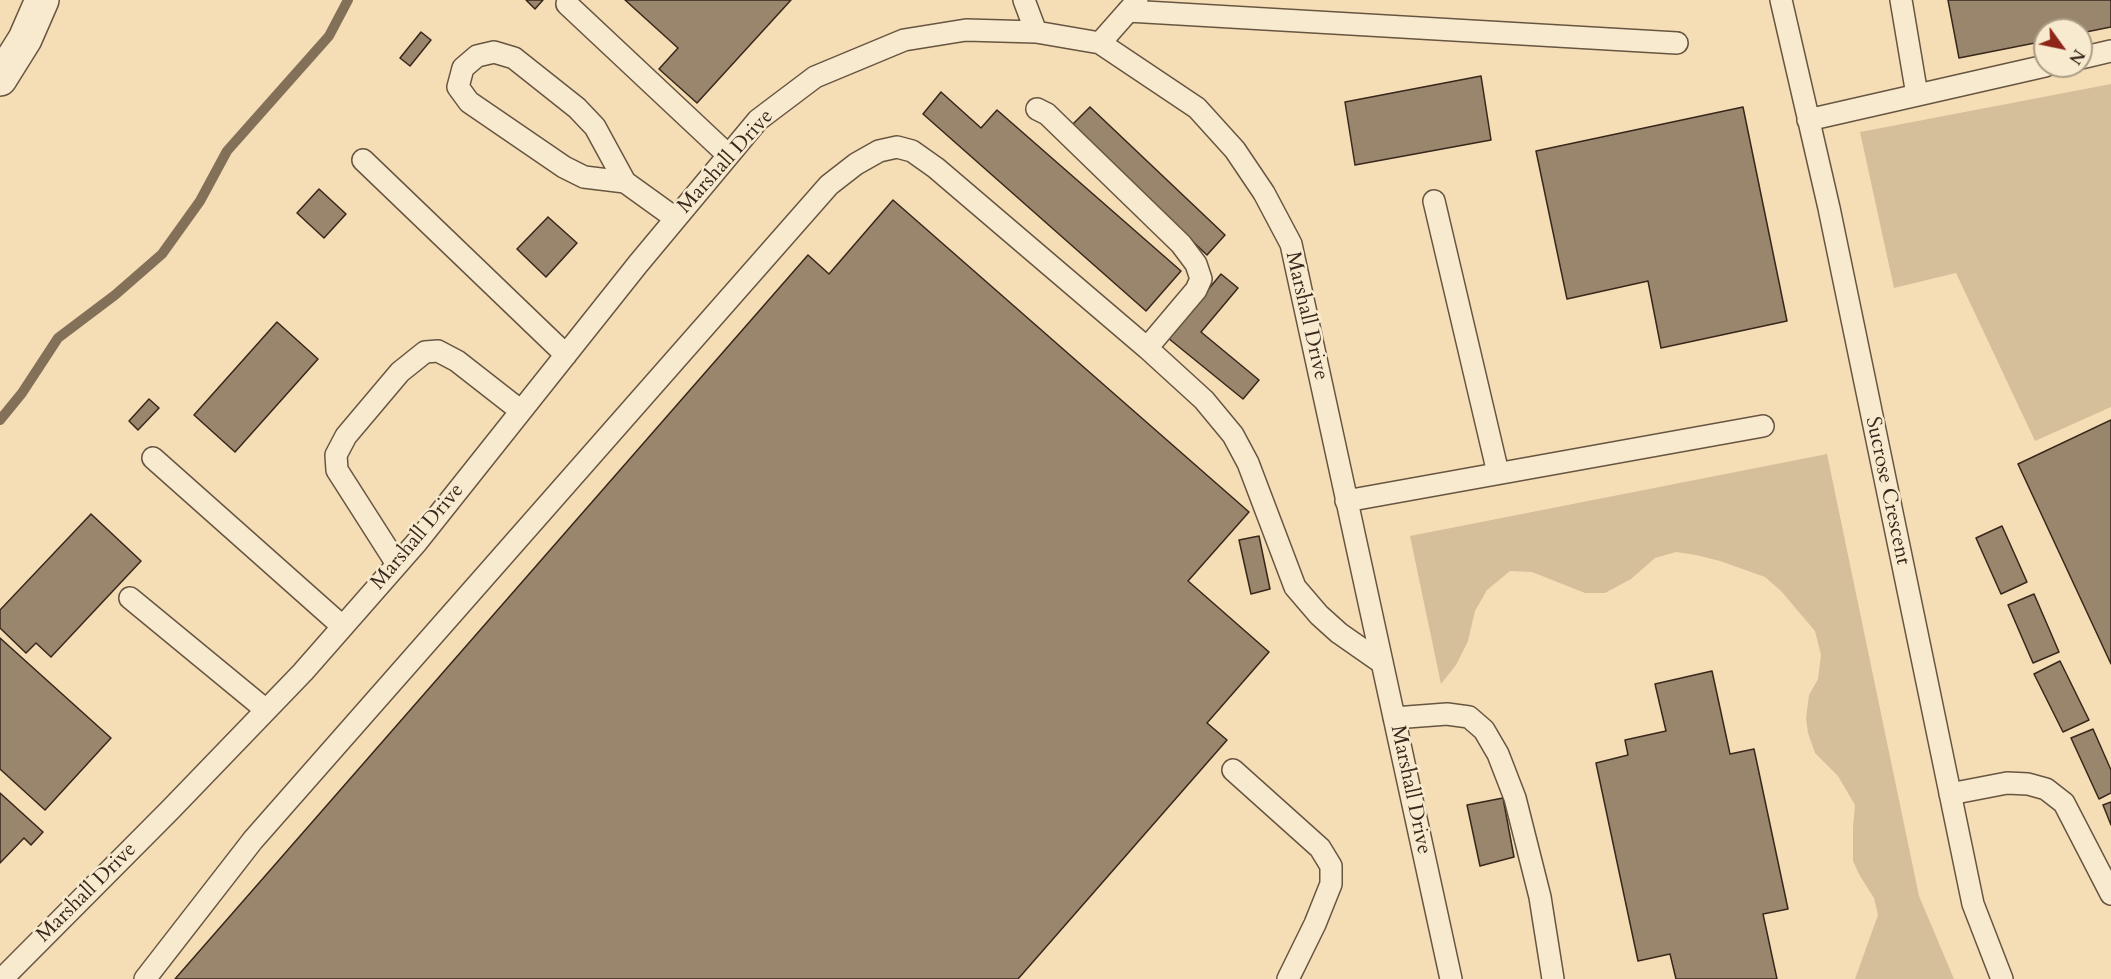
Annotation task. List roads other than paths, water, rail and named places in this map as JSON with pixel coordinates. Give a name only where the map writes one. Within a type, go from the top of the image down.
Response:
[{"type":"street","points":[[0,78],[25,39],[42,0]]},
{"type":"lane","points":[[1024,0],[1036,32]]},
{"type":"lane","name":"Sucrose Crescent","points":[[1781,0],[1832,220],[1973,904],[2002,979]]},
{"type":"lane","points":[[1901,0],[1917,96]]},
{"type":"lane","points":[[567,4],[728,155]]},
{"type":"lane","points":[[1100,44],[1133,6],[1677,43]]},
{"type":"lane","name":"Marshall Drive","points":[[2,979],[266,710],[417,542],[675,219],[758,120],[815,77],[904,40],[966,30],[1036,32],[1100,44],[1197,108],[1235,150],[1264,193],[1291,244],[1451,979]]},
{"type":"lane","points":[[2093,55],[2111,51]]},
{"type":"lane","points":[[626,182],[584,177],[564,167],[478,109],[468,102],[458,87],[463,68],[477,56],[494,52],[514,58],[577,108],[595,127],[626,182],[675,219]]},
{"type":"lane","points":[[1808,120],[2033,69]]},
{"type":"lane","points":[[1037,110],[1047,114],[1181,244],[1196,264],[1201,279],[1196,290],[1147,348]]},
{"type":"lane","points":[[145,979],[261,831],[829,185],[856,164],[879,151],[897,147],[912,151],[936,168],[1147,348],[1204,400],[1233,435],[1248,463],[1294,587],[1339,633],[1382,663]]},
{"type":"lane","points":[[363,160],[566,355]]},
{"type":"lane","points":[[1434,201],[1498,473]]},
{"type":"lane","points":[[397,564],[337,470],[336,455],[346,435],[400,372],[425,352],[438,351],[457,361],[521,411]]},
{"type":"lane","points":[[1346,501],[1763,426]]},
{"type":"lane","points":[[153,458],[342,626]]},
{"type":"lane","points":[[130,598],[266,710]]},
{"type":"lane","points":[[1394,718],[1447,714],[1469,717],[1484,730],[1498,754],[1515,798],[1540,897],[1553,979]]},
{"type":"lane","points":[[1233,770],[1320,848],[1331,866],[1331,885],[1288,979]]},
{"type":"lane","points":[[1950,794],[2007,783],[2028,784],[2046,789],[2064,803],[2111,894]]},
{"type":"waterway","points":[[0,420],[22,393],[58,338],[115,295],[162,254],[200,201],[227,151],[329,36],[348,0]]}]
